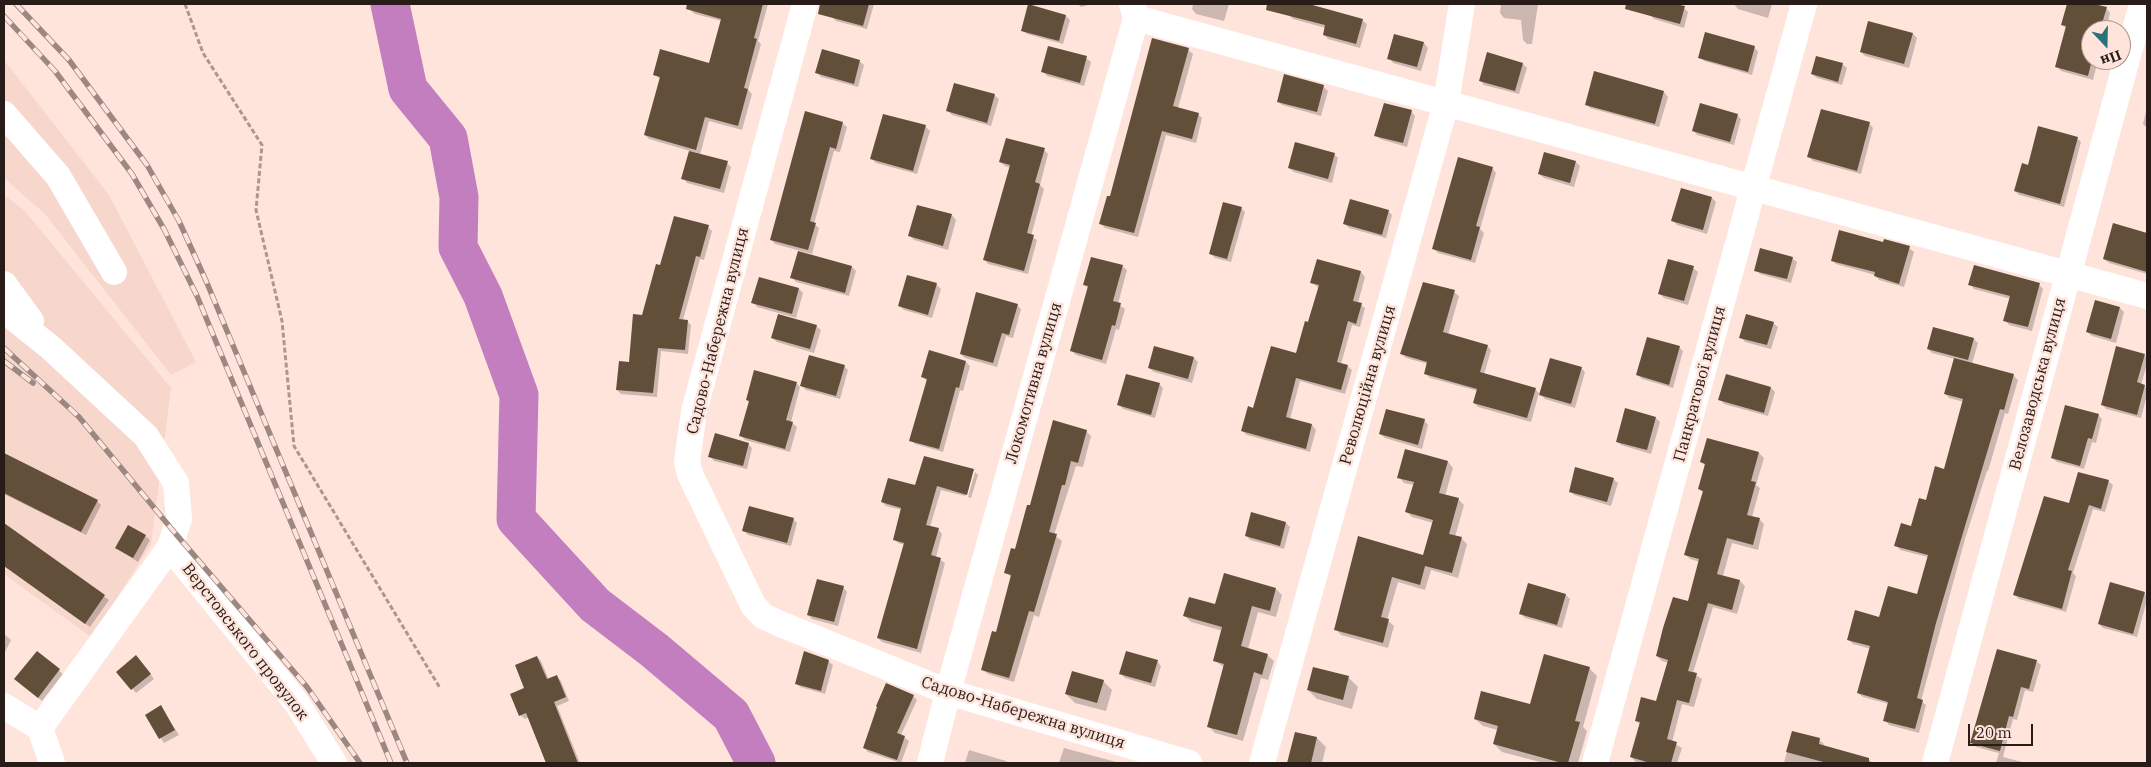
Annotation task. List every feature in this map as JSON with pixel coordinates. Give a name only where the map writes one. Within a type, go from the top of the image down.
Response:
[{"type":"street","name":"Садово-Набережна вулиця","points":[[805,4],[694,411],[687,462],[690,474],[753,605],[763,616],[948,692],[1190,763]]},
{"type":"street","name":"Революційна вулиця","points":[[1262,763],[1446,103],[1462,4]]},
{"type":"street","name":"Панкратової вулиця","points":[[1595,763],[1804,4]]},
{"type":"street","name":"Велозаводська вулиця","points":[[1935,763],[2142,4]]},
{"type":"street","name":"Локомотивна вулиця","points":[[930,763],[1134,11]]},
{"type":"street","points":[[1134,11],[1446,103],[2147,296]]},
{"type":"street","points":[[4,114],[58,176],[114,272]]},
{"type":"street","points":[[4,284],[51,348]]},
{"type":"street","points":[[4,310],[51,348],[146,436],[176,484],[179,519],[170,547],[40,728]]},
{"type":"street","name":"Верстовського провулок","points":[[170,547],[296,702],[334,763]]},
{"type":"street","points":[[4,706],[40,728],[52,763]]},
{"type":"path","points":[[184,4],[204,54],[262,145],[256,210],[282,320],[294,446],[440,688]]},
{"type":"shaded area","points":[[4,60],[109,195],[196,362],[171,375],[45,214],[4,178]]},
{"type":"shaded area","points":[[4,195],[24,210],[171,388],[151,545],[91,637],[4,574]]},
{"type":"building","points":[[687,4],[763,4],[754,38],[757,39],[744,88],[748,89],[738,126],[705,117],[696,150],[644,135],[660,77],[653,75],[660,49],[709,63],[721,19],[686,9]]},
{"type":"building","points":[[820,4],[869,4],[863,26],[818,14]]},
{"type":"building","points":[[1028,4],[1066,15],[1059,41],[1021,31]]},
{"type":"building","points":[[1267,4],[1309,4],[1363,19],[1356,44],[1323,35],[1325,25],[1266,10]]},
{"type":"building","points":[[1626,4],[1675,4],[1685,6],[1680,24],[1625,9]]},
{"type":"building","points":[[2067,4],[2094,4],[2107,7],[2103,20],[2081,20],[2081,70],[2090,70],[2088,76],[2055,67],[2066,26],[2061,25]]},
{"type":"building","points":[[1868,21],[1913,33],[1904,64],[1860,52]]},
{"type":"building","points":[[1705,32],[1755,46],[1748,72],[1698,58]]},
{"type":"building","points":[[1394,34],[1424,42],[1417,67],[1387,59]]},
{"type":"building","points":[[1152,38],[1189,48],[1173,106],[1199,113],[1192,139],[1162,131],[1134,233],[1099,224],[1107,196],[1110,196]]},
{"type":"building","points":[[1048,46],[1087,56],[1080,83],[1041,72]]},
{"type":"building","points":[[822,49],[860,60],[854,84],[815,73]]},
{"type":"building","points":[[1487,52],[1523,63],[1515,91],[1479,81]]},
{"type":"building","points":[[1816,56],[1843,63],[1838,82],[1811,74]]},
{"type":"building","points":[[1594,71],[1664,91],[1655,124],[1585,105]]},
{"type":"building","points":[[1284,74],[1324,85],[1317,112],[1277,102]]},
{"type":"building","points":[[954,83],[995,94],[987,123],[946,111]]},
{"type":"building","points":[[1384,103],[1412,110],[1403,143],[1374,136]]},
{"type":"building","points":[[1700,103],[1738,114],[1730,142],[1692,131]]},
{"type":"building","points":[[1821,109],[1870,122],[1857,171],[1807,157]]},
{"type":"building","points":[[805,111],[843,122],[836,149],[830,147],[810,221],[816,223],[808,250],[770,240]]},
{"type":"building","points":[[883,114],[926,125],[913,171],[870,159]]},
{"type":"building","points":[[2038,126],[2078,137],[2060,204],[2014,191],[2022,163],[2028,165]]},
{"type":"building","points":[[1006,138],[1045,148],[1035,182],[1040,184],[1027,233],[1034,235],[1024,271],[983,260],[1010,165],[999,162]]},
{"type":"building","points":[[1295,142],[1335,153],[1328,179],[1288,168]]},
{"type":"building","points":[[689,151],[728,161],[720,189],[681,179]]},
{"type":"building","points":[[1544,152],[1576,161],[1570,183],[1538,174]]},
{"type":"building","points":[[1458,157],[1493,167],[1476,226],[1480,227],[1471,260],[1432,249]]},
{"type":"building","points":[[1681,188],[1712,197],[1703,230],[1671,221]]},
{"type":"building","points":[[1350,199],[1389,210],[1382,235],[1343,224]]},
{"type":"building","points":[[1223,202],[1242,207],[1227,259],[1209,254]]},
{"type":"building","points":[[917,205],[952,214],[943,246],[908,236]]},
{"type":"building","points":[[674,216],[709,225],[700,257],[696,256],[679,319],[688,320],[685,350],[658,348],[653,393],[616,390],[619,361],[629,362],[633,314],[642,315],[656,264],[660,265]]},
{"type":"building","points":[[2113,223],[2147,233],[2147,272],[2103,259]]},
{"type":"building","points":[[1839,230],[1883,242],[1884,239],[1910,246],[1899,284],[1874,276],[1875,272],[1831,261]]},
{"type":"building","points":[[1760,248],[1793,257],[1787,279],[1754,271]]},
{"type":"building","points":[[798,251],[852,266],[845,293],[790,278]]},
{"type":"building","points":[[1091,257],[1123,265],[1113,301],[1121,303],[1115,326],[1112,325],[1102,360],[1070,351],[1088,286],[1083,285]]},
{"type":"building","points":[[1317,259],[1361,271],[1353,301],[1362,303],[1356,324],[1348,321],[1337,362],[1348,365],[1341,390],[1296,378],[1286,417],[1312,424],[1306,449],[1241,431],[1248,406],[1253,408],[1271,346],[1296,353],[1305,321],[1308,322],[1319,285],[1310,283]]},
{"type":"building","points":[[1668,259],[1694,266],[1684,301],[1658,294]]},
{"type":"building","points":[[1974,265],[2040,283],[2028,327],[2003,321],[2010,296],[1968,285]]},
{"type":"building","points":[[907,275],[937,283],[928,315],[898,306]]},
{"type":"building","points":[[759,277],[799,288],[792,314],[751,303]]},
{"type":"building","points":[[1423,282],[1455,290],[1443,332],[1488,345],[1480,372],[1536,388],[1527,418],[1473,403],[1477,389],[1424,374],[1427,362],[1400,354]]},
{"type":"building","points":[[976,292],[1018,304],[1009,335],[1002,333],[993,363],[960,354]]},
{"type":"building","points":[[2095,300],[2120,307],[2111,339],[2086,332]]},
{"type":"building","points":[[778,314],[817,325],[810,349],[771,338]]},
{"type":"building","points":[[1746,314],[1774,322],[1767,345],[1739,338]]},
{"type":"building","points":[[1933,327],[1974,338],[1968,360],[1927,349]]},
{"type":"building","points":[[1647,337],[1680,346],[1669,385],[1636,375]]},
{"type":"building","points":[[1154,346],[1194,357],[1188,379],[1148,368]]},
{"type":"building","points":[[2116,346],[2145,354],[2137,382],[2145,385],[2137,415],[2101,405]]},
{"type":"building","points":[[929,350],[966,361],[959,388],[956,387],[939,449],[909,441],[927,379],[921,377]]},
{"type":"building","points":[[809,355],[845,365],[836,396],[800,386]]},
{"type":"building","points":[[1550,358],[1582,367],[1571,404],[1539,395]]},
{"type":"building","points":[[1954,358],[2014,374],[2004,410],[2000,409],[1936,623],[1917,698],[1923,700],[1915,729],[1883,721],[1888,702],[1857,693],[1870,646],[1847,640],[1855,610],[1879,617],[1888,586],[1917,594],[1928,555],[1894,546],[1901,523],[1911,526],[1919,498],[1926,500],[1935,466],[1944,469],[1963,399],[1944,394]]},
{"type":"building","points":[[754,370],[797,382],[786,420],[793,422],[785,449],[739,436],[749,401],[746,400]]},
{"type":"building","points":[[1126,374],[1160,383],[1151,415],[1117,405]]},
{"type":"building","points":[[1726,374],[1771,387],[1764,413],[1718,400]]},
{"type":"building","points":[[2065,405],[2099,414],[2092,439],[2088,438],[2080,466],[2051,458]]},
{"type":"building","points":[[1625,408],[1656,417],[1647,450],[1616,442]]},
{"type":"building","points":[[1386,409],[1425,419],[1418,445],[1379,434]]},
{"type":"building","points":[[1053,420],[1087,430],[1078,463],[1071,461],[1065,485],[1062,485],[1049,532],[1057,534],[1034,612],[1029,611],[1009,678],[981,670],[992,631],[996,632],[1011,575],[1004,573],[1011,548],[1015,549],[1027,505],[1030,505]]},
{"type":"building","points":[[715,433],[749,443],[743,466],[708,457]]},
{"type":"building","points":[[1707,438],[1759,452],[1751,481],[1756,482],[1747,515],[1760,518],[1753,545],[1727,538],[1717,574],[1740,580],[1732,610],[1708,603],[1688,671],[1697,673],[1689,703],[1677,700],[1667,739],[1677,742],[1671,763],[1650,763],[1630,757],[1640,722],[1635,721],[1641,697],[1656,701],[1668,660],[1656,656],[1663,628],[1673,597],[1688,601],[1699,559],[1684,555],[1703,491],[1698,489],[1705,464],[1700,462]]},
{"type":"building","points":[[1405,449],[1448,461],[1439,493],[1459,498],[1449,534],[1462,537],[1452,573],[1425,566],[1420,585],[1392,577],[1381,617],[1389,619],[1383,643],[1334,630],[1358,536],[1423,555],[1433,520],[1405,512],[1414,482],[1397,478]]},
{"type":"building","points":[[4,453],[98,500],[81,532],[4,493]]},
{"type":"building","points":[[924,456],[974,469],[967,495],[937,486],[926,525],[939,528],[931,555],[941,558],[917,649],[877,638],[904,543],[893,540],[901,508],[881,502],[888,478],[915,485]]},
{"type":"building","points":[[1575,467],[1614,478],[1607,502],[1569,492]]},
{"type":"building","points":[[2078,472],[2109,480],[2101,509],[2089,505],[2068,570],[2072,571],[2062,609],[2013,595],[2044,496],[2069,503]]},
{"type":"building","points":[[749,506],[794,518],[787,543],[742,531]]},
{"type":"building","points":[[1251,512],[1286,522],[1280,546],[1245,536]]},
{"type":"building","points":[[4,523],[105,595],[85,624],[4,566]]},
{"type":"building","points":[[128,525],[146,535],[133,558],[115,548]]},
{"type":"building","points":[[1224,573],[1276,588],[1270,611],[1252,606],[1241,646],[1268,654],[1262,675],[1254,672],[1237,735],[1207,727],[1224,664],[1213,661],[1222,627],[1183,616],[1189,597],[1215,604]]},
{"type":"building","points":[[817,579],[844,586],[834,622],[807,615]]},
{"type":"building","points":[[2110,582],[2145,592],[2133,634],[2098,624]]},
{"type":"building","points":[[1528,583],[1566,594],[1557,625],[1519,614]]},
{"type":"building","points":[[1997,649],[2037,660],[2029,689],[2021,687],[2013,717],[2009,716],[2000,751],[1970,743]]},
{"type":"building","points":[[37,651],[60,669],[38,698],[14,679]]},
{"type":"building","points":[[804,651],[829,660],[821,691],[795,684]]},
{"type":"building","points":[[1126,651],[1158,660],[1151,683],[1119,674]]},
{"type":"building","points":[[1544,654],[1590,667],[1575,721],[1580,722],[1568,763],[1493,744],[1498,726],[1474,719],[1481,691],[1530,704]]},
{"type":"building","points":[[136,655],[151,674],[131,690],[116,672]]},
{"type":"building","points":[[537,656],[547,679],[557,675],[566,697],[554,702],[578,763],[546,763],[526,713],[519,716],[510,694],[524,688],[515,665]]},
{"type":"building","points":[[1313,667],[1349,676],[1343,700],[1307,690]]},
{"type":"building","points":[[1072,671],[1104,680],[1097,703],[1065,694]]},
{"type":"building","points":[[886,683],[914,695],[897,733],[905,736],[897,760],[863,748],[876,706]]},
{"type":"building","points":[[161,705],[175,730],[159,739],[145,715]]},
{"type":"building","points":[[1792,731],[1820,738],[1819,744],[1869,758],[1869,763],[1827,763],[1786,752]]},
{"type":"building","points":[[1295,732],[1317,737],[1311,763],[1287,763]]},
{"type":"waterway","points":[[390,4],[408,89],[448,138],[459,197],[458,247],[483,296],[519,395],[516,519],[595,605],[654,650],[731,715],[756,763]]},
{"type":"railway","points":[[16,4],[69,60],[147,165],[179,221],[207,283],[407,763]]},
{"type":"railway","points":[[4,16],[55,71],[132,174],[164,229],[197,296],[391,763]]},
{"type":"railway","points":[[4,348],[79,417],[307,687],[360,763]]},
{"type":"railway","points":[[4,361],[33,383]]}]
